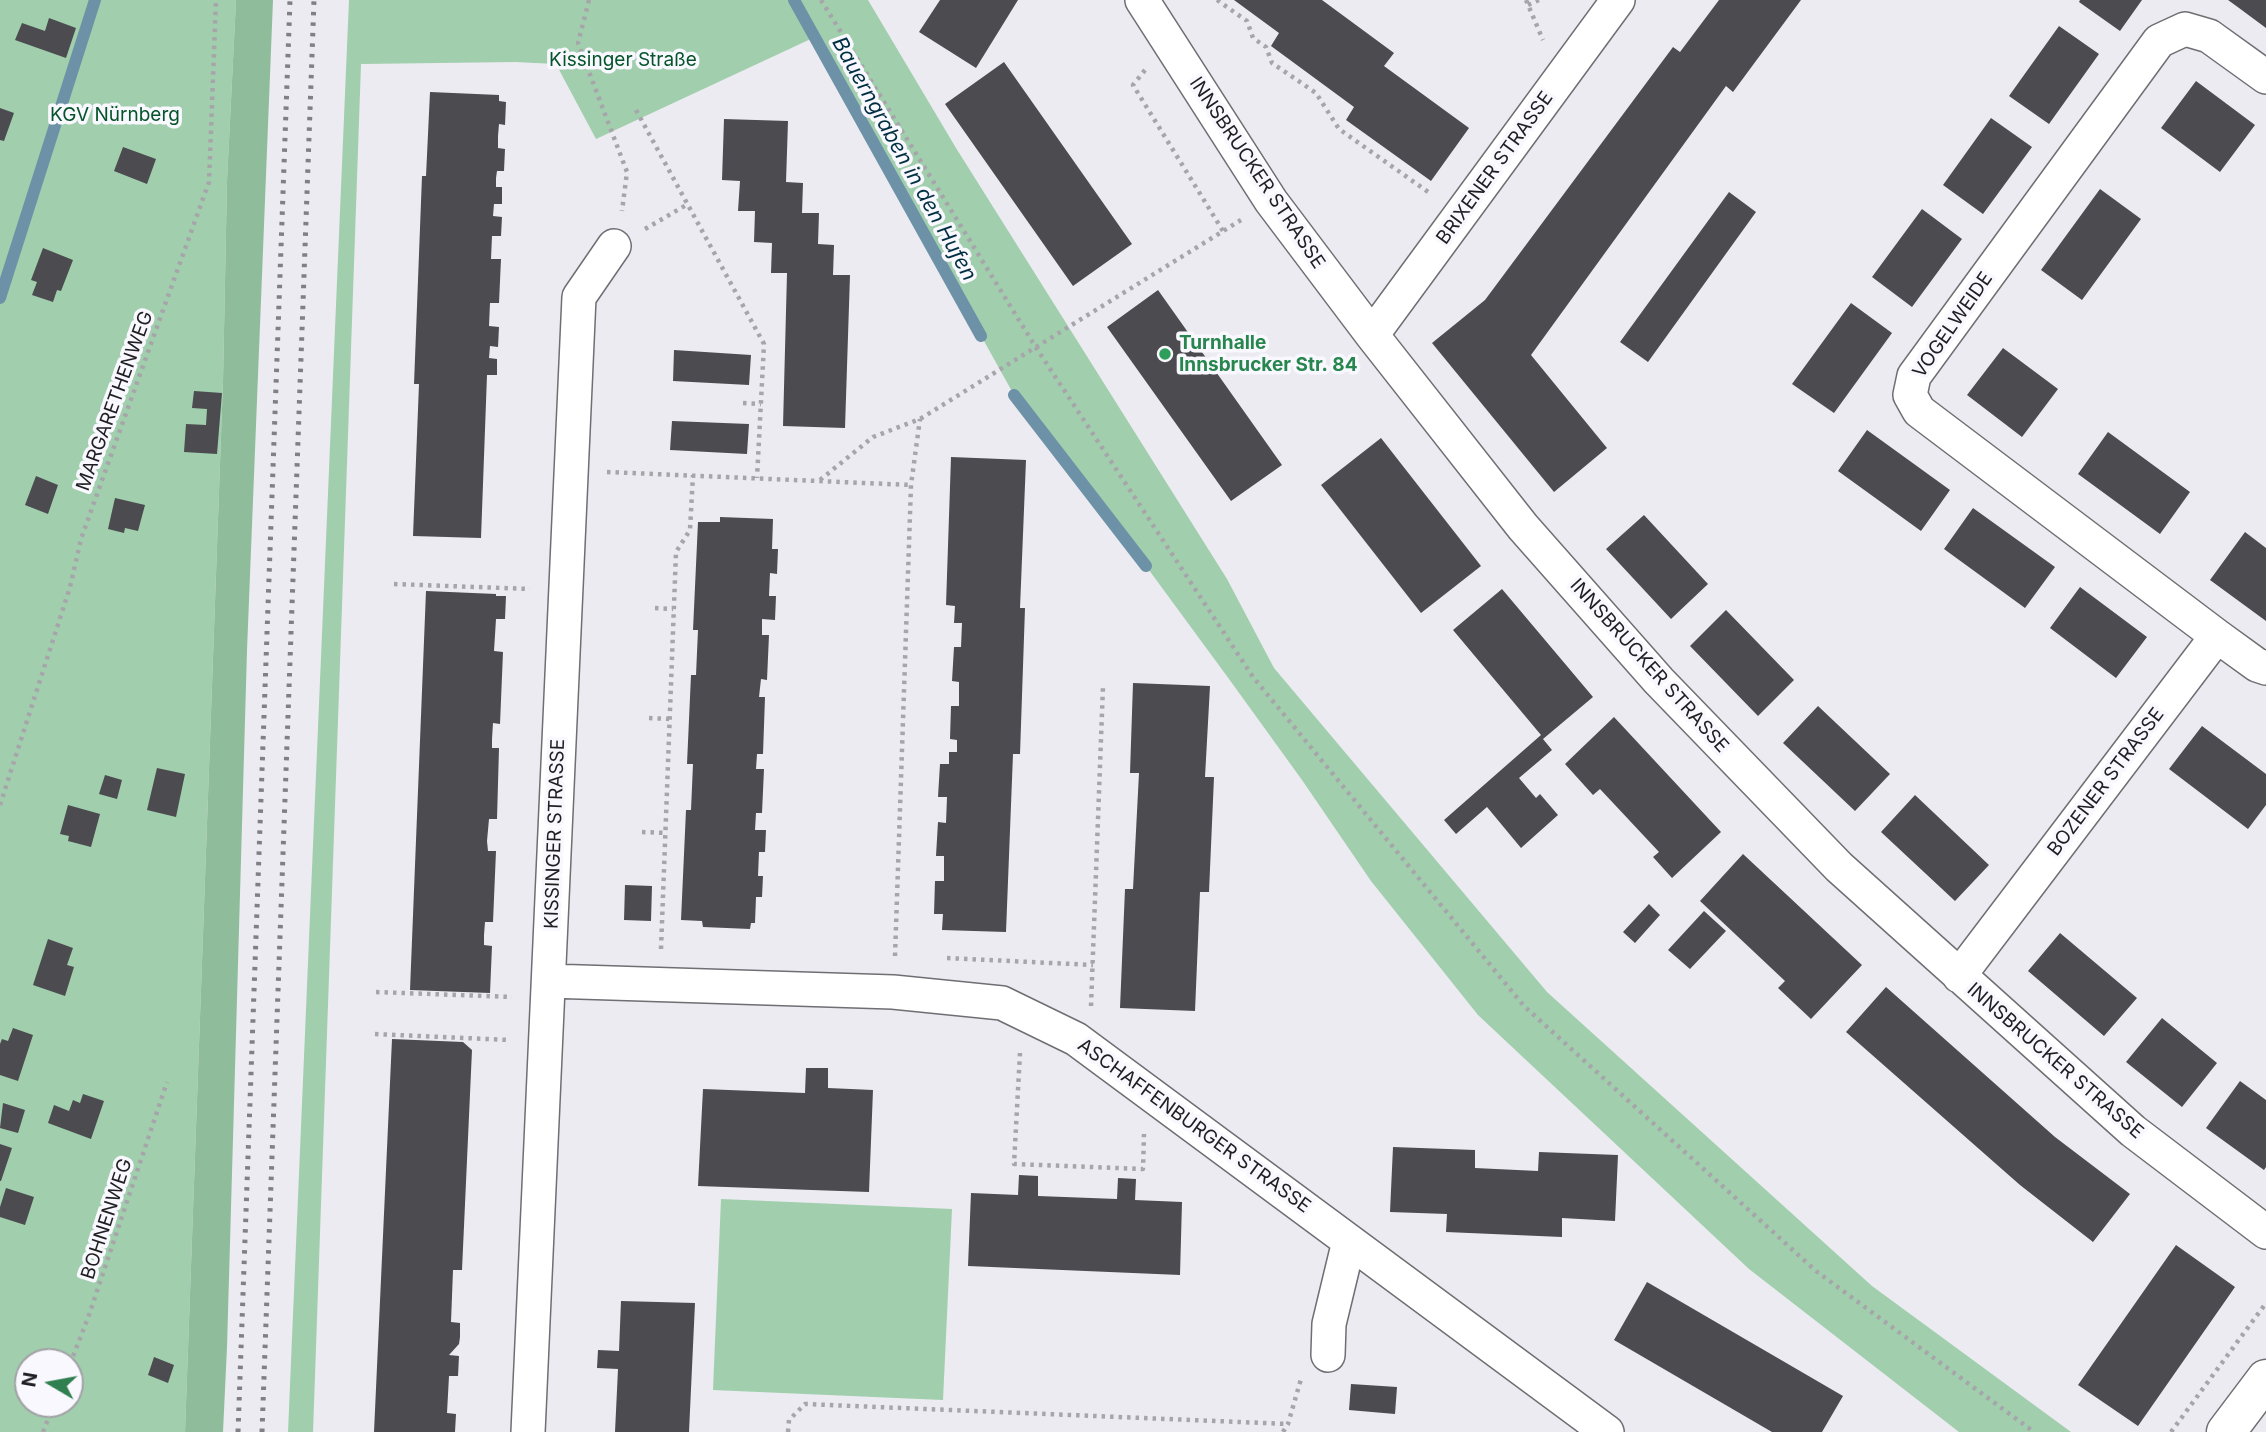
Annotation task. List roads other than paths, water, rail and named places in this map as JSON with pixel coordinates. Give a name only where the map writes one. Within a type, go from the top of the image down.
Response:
[{"type":"street","name":"INNSBRUCKER STRASSE","points":[[1142,0],[1271,201],[1372,335],[1523,527],[1659,681],[1839,867],[1959,976],[2133,1131],[2266,1231]]},
{"type":"street","name":"BRIXENER STRASSE","points":[[1372,335],[1618,0]]},
{"type":"street","name":"VOGELWEIDE","points":[[2217,636],[1919,411],[1910,395],[1914,376],[2159,41],[2185,29],[2209,36],[2266,78]]},
{"type":"street","name":"KISSINGER STRASSE","points":[[528,1432],[579,297],[614,246]]},
{"type":"street","points":[[2217,636],[2266,668]]},
{"type":"street","name":"BOZENER STRASSE","points":[[1959,976],[2217,636]]},
{"type":"street","name":"ASCHAFFENBURGER STRASSE","points":[[549,981],[893,992],[1002,1003],[1076,1039],[1607,1432]]},
{"type":"street","points":[[1328,1355],[1329,1324],[1349,1241]]},
{"type":"street","points":[[2226,1432],[2266,1379]]},
{"type":"waterway","points":[[0,298],[95,0]]},
{"type":"waterway","name":"Bauerngraben in den Hufen","points":[[794,0],[981,336]]},
{"type":"waterway","name":"Bauerngraben in den Hufen","points":[[1014,395],[1146,566]]},
{"type":"railway","points":[[238,1432],[290,0]]},
{"type":"railway","points":[[262,1432],[314,0]]},
{"type":"place","name":"Turnhalle Innsbrucker Str. 84","points":[[1165,354]]},
{"type":"park label","name":"Kissinger Straße","points":[[623,60]]},
{"type":"park label","name":"KGV Nürnberg","points":[[115,115]]}]
